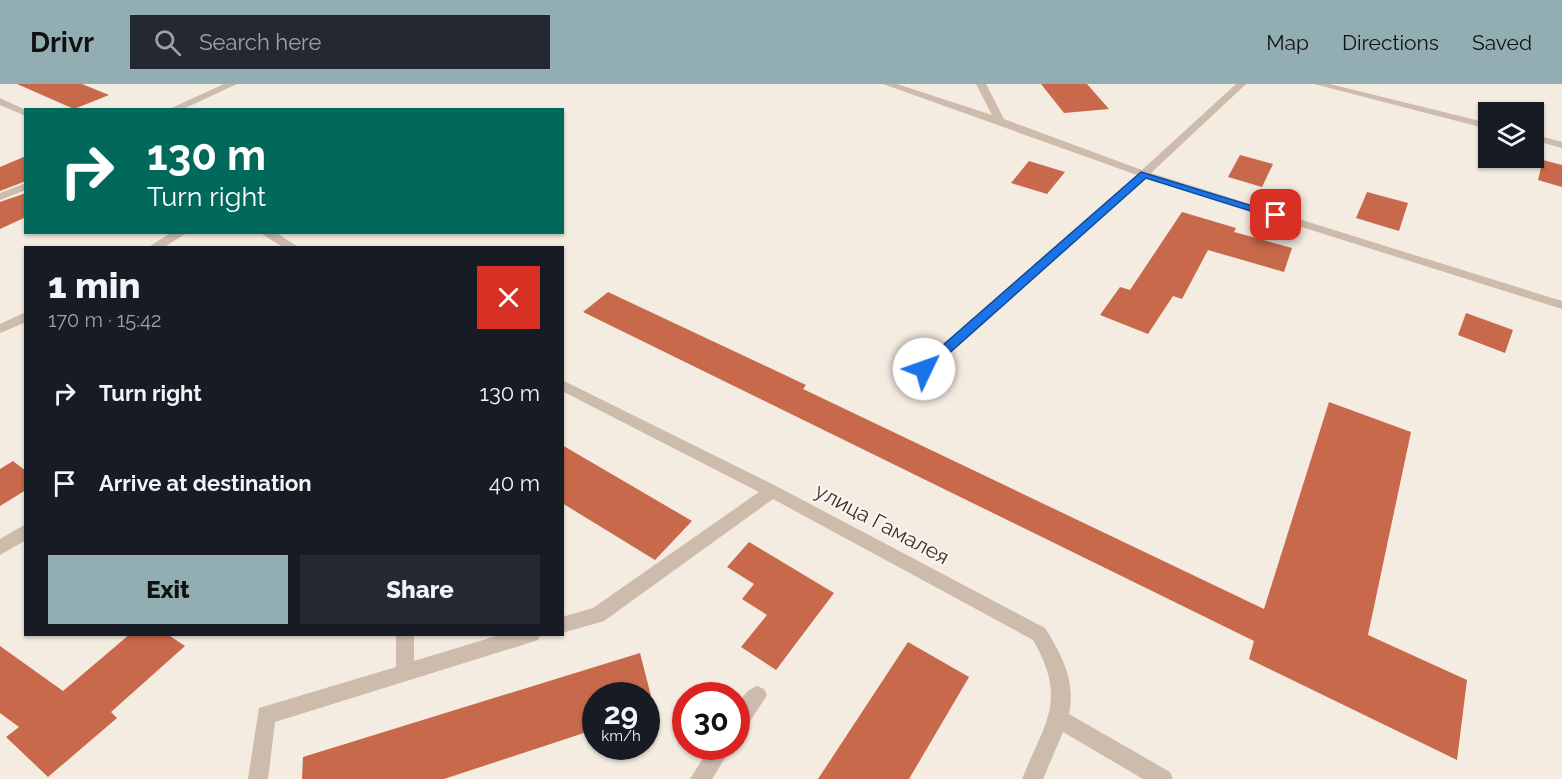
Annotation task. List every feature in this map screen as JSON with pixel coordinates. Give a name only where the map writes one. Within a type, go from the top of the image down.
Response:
[{"type":"street","points":[[177,108],[232,84]]},
{"type":"street","points":[[888,84],[1000,121],[1144,174],[1562,305]]},
{"type":"street","points":[[981,84],[1000,121]]},
{"type":"street","points":[[924,369],[1144,174],[1241,84]]},
{"type":"street","points":[[1319,84],[1478,124]]},
{"type":"street","points":[[0,101],[24,113]]},
{"type":"street","points":[[1544,140],[1562,145]]},
{"type":"street","points":[[0,197],[24,187]]},
{"type":"street","points":[[157,246],[178,234]]},
{"type":"street","points":[[269,234],[290,246]]},
{"type":"street","points":[[0,329],[24,317]]},
{"type":"street","name":"улица Гамалея","points":[[564,386],[772,491],[1039,634],[1055,657],[1062,677],[1059,719],[1032,779]]},
{"type":"street","points":[[564,624],[598,615],[772,491]]},
{"type":"street","points":[[0,548],[24,532]]},
{"type":"street","points":[[405,636],[405,673]]},
{"type":"street","points":[[258,779],[266,715],[525,636]]},
{"type":"street","points":[[750,705],[757,695]]},
{"type":"street","points":[[1059,719],[1163,779]]},
{"type":"street","points":[[700,779],[713,760]]},
{"type":"building","points":[[17,84],[82,84],[109,95],[72,108]]},
{"type":"building","points":[[1041,84],[1087,84],[1109,109],[1064,113]]},
{"type":"building","points":[[1240,155],[1273,164],[1262,187],[1228,177]]},
{"type":"building","points":[[24,157],[24,182],[0,191],[0,167]]},
{"type":"building","points":[[1544,160],[1562,165],[1562,187],[1538,180],[1541,168],[1544,168]]},
{"type":"building","points":[[1029,161],[1065,172],[1047,194],[1011,183]]},
{"type":"building","points":[[1367,192],[1408,203],[1399,231],[1356,218]]},
{"type":"building","points":[[24,194],[24,218],[0,229],[0,202]]},
{"type":"building","points":[[1182,212],[1236,228],[1234,232],[1292,248],[1284,272],[1208,250],[1182,299],[1173,296],[1148,334],[1100,315],[1120,287],[1130,290]]},
{"type":"building","points":[[608,292],[806,385],[803,389],[1264,609],[1329,402],[1411,432],[1368,635],[1467,680],[1457,760],[1249,659],[1254,641],[583,312]]},
{"type":"building","points":[[1466,313],[1513,330],[1505,353],[1458,335]]},
{"type":"building","points":[[564,446],[692,521],[655,560],[564,504]]},
{"type":"building","points":[[13,461],[24,469],[24,491],[0,506],[0,469]]},
{"type":"building","points":[[749,542],[834,593],[776,670],[741,647],[767,615],[742,599],[754,584],[727,567]]},
{"type":"building","points":[[128,636],[170,636],[185,646],[111,712],[117,718],[48,777],[6,737],[19,727],[0,713],[0,646],[63,691]]},
{"type":"building","points":[[908,642],[969,677],[909,779],[818,779]]},
{"type":"building","points":[[640,653],[647,682],[582,682],[582,734],[444,779],[302,779],[303,757]]},
{"type":"route","points":[[924,369],[1144,174],[1276,215]]}]
